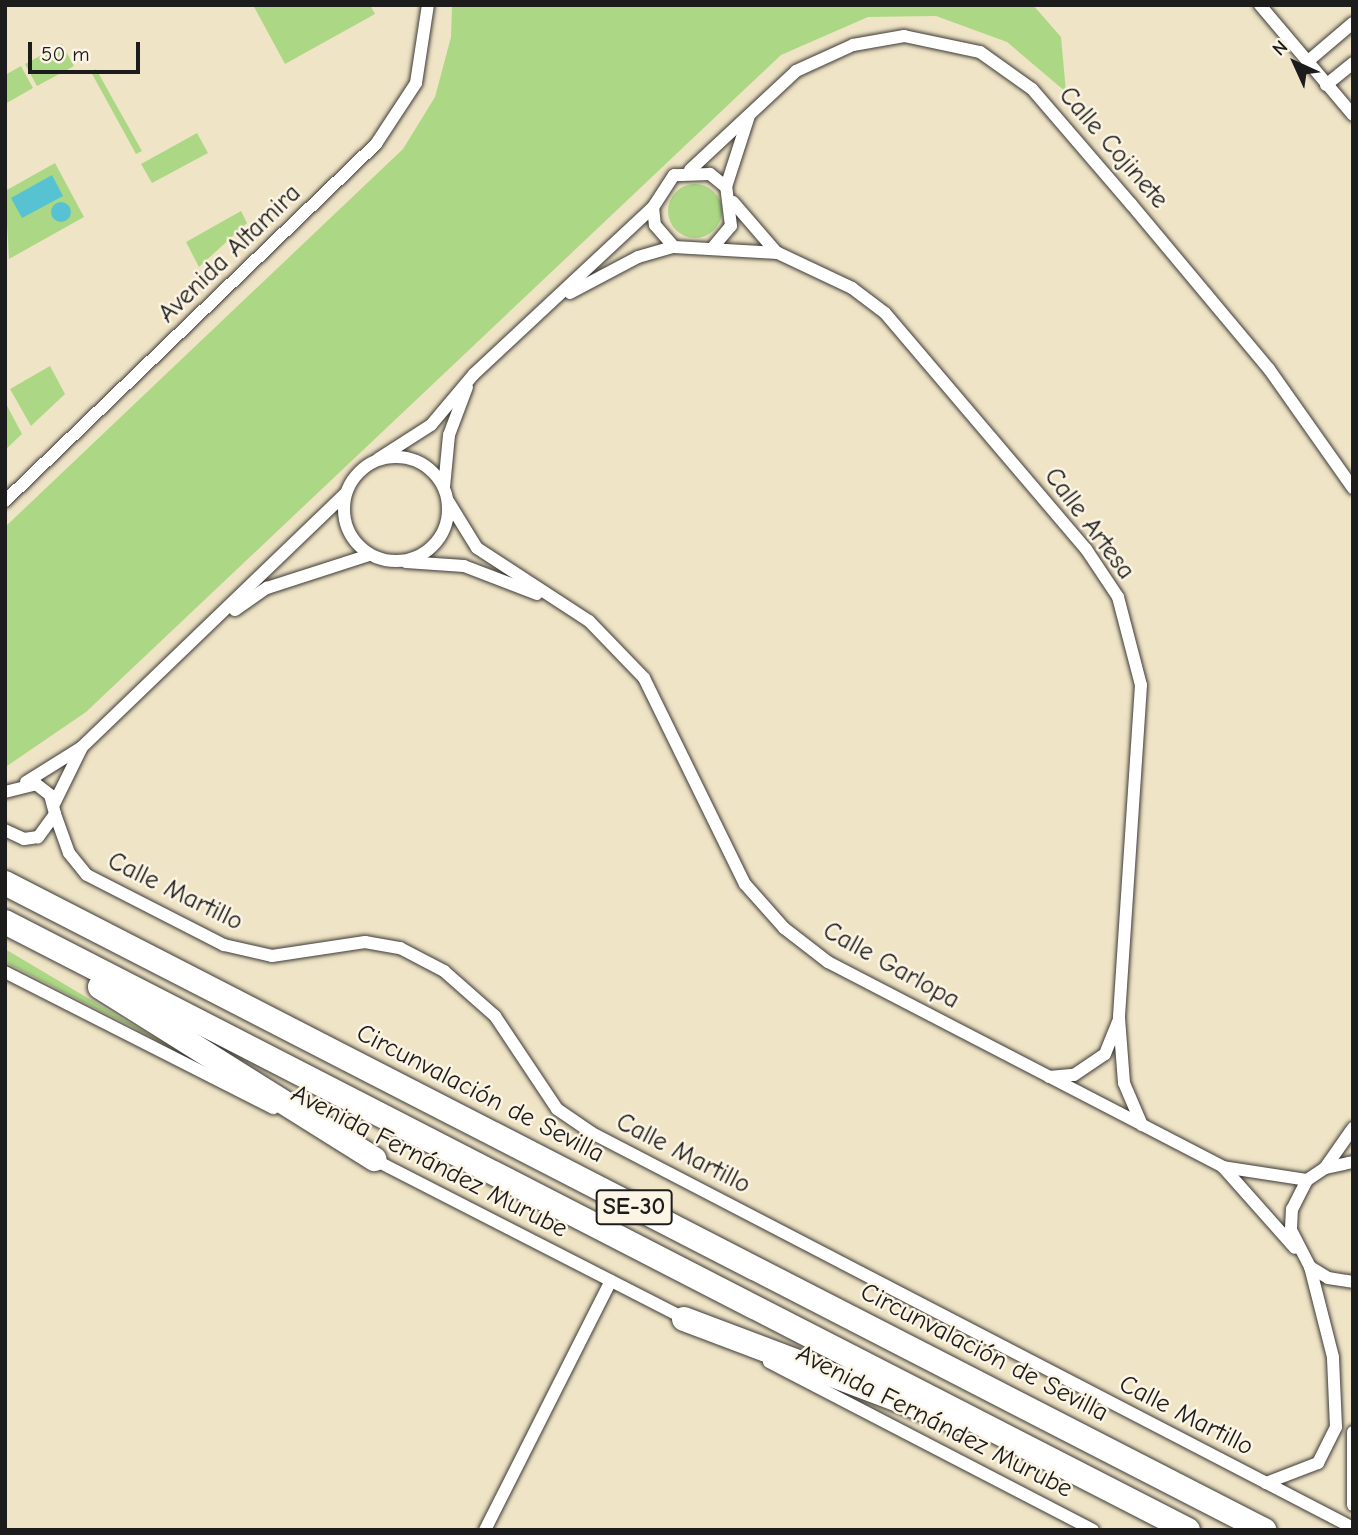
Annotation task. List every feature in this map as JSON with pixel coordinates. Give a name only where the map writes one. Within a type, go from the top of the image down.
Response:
[{"type":"highway","name":"Circunvalación de Sevilla","points":[[5,883],[1264,1530]]},
{"type":"highway","points":[[5,924],[374,1160]]},
{"type":"highway","name":"SE-30","points":[[5,924],[1188,1530]]},
{"type":"highway","points":[[684,1319],[926,1413],[1008,1436]]},
{"type":"street","name":"Avenida Altamira","points":[[5,501],[376,144],[416,83],[428,5]]},
{"type":"street","points":[[1260,5],[1353,115]]},
{"type":"street","points":[[1307,62],[1353,23]]},
{"type":"street","name":"Calle Cojinete","points":[[690,170],[796,71],[853,45],[904,36],[980,52],[1032,89],[1122,194],[1269,369],[1353,488]]},
{"type":"street","points":[[1326,85],[1353,63]]},
{"type":"street","name":"Calle Cojinete","points":[[726,187],[751,112]]},
{"type":"street","points":[[536,313],[638,257],[674,247],[694,251],[714,246],[731,226],[733,202],[726,187],[710,174],[690,170],[659,188],[653,207],[655,225],[674,247]]},
{"type":"street","name":"Calle Artesa","points":[[733,202],[778,253]]},
{"type":"street","points":[[13,784],[82,747],[346,493],[362,469],[431,425],[474,374],[536,313],[653,207]]},
{"type":"street","name":"Calle Artesa","points":[[714,246],[778,253],[852,288],[885,313],[1086,549],[1118,597],[1141,685],[1119,1018],[1124,1083],[1142,1125]]},
{"type":"street","points":[[202,632],[267,588],[369,555],[401,562],[425,553],[445,528],[448,501],[444,487],[449,435],[474,374]]},
{"type":"street","points":[[378,459],[402,457],[427,466],[444,487]]},
{"type":"street","points":[[346,493],[346,526],[369,555]]},
{"type":"street","name":"Calle Garlopa","points":[[448,501],[477,548],[560,602],[618,647],[644,678],[745,884],[784,928],[828,962],[1223,1167],[1307,1180]]},
{"type":"street","name":"Calle Garlopa","points":[[401,562],[464,566],[560,602]]},
{"type":"street","points":[[5,830],[24,839],[38,837],[55,809],[82,747]]},
{"type":"street","points":[[13,784],[44,789],[55,809]]},
{"type":"street","name":"Calle Martillo","points":[[55,809],[69,853],[87,875],[224,945],[272,956],[365,942],[400,948],[444,971],[495,1016],[556,1109],[592,1133],[1353,1528]]},
{"type":"street","name":"Avenida Fernández Murube","points":[[5,972],[1093,1530]]},
{"type":"street","name":"Calle Artesa","points":[[1048,1077],[1074,1075],[1105,1054],[1119,1018]]},
{"type":"street","points":[[1297,1250],[1292,1209],[1307,1180],[1325,1168],[1353,1128]]},
{"type":"street","points":[[1325,1168],[1353,1162]]},
{"type":"street","name":"Calle Garlopa","points":[[1223,1167],[1310,1267]]},
{"type":"street","points":[[1266,1483],[1318,1463],[1336,1427],[1333,1357],[1310,1267]]},
{"type":"street","points":[[1310,1267],[1328,1278],[1353,1282]]},
{"type":"street","points":[[485,1530],[611,1281]]},
{"type":"street","points":[[1353,1432],[1353,1505]]},
{"type":"green space","points":[[253,5],[370,5],[375,14],[285,64]]},
{"type":"green space","points":[[452,5],[1033,5],[1061,37],[1066,92],[1007,42],[936,16],[868,17],[781,55],[86,712],[7,766],[5,527],[403,149],[435,97],[451,37]]},
{"type":"green space","points":[[62,44],[74,66],[37,86],[25,64]]},
{"type":"green space","points":[[21,66],[33,88],[5,104],[5,75]]},
{"type":"green space","points":[[96,69],[142,151],[136,154],[91,72]]},
{"type":"green space","points":[[197,133],[208,153],[152,183],[141,164]]},
{"type":"green space","points":[[55,163],[84,217],[9,259],[5,191]]},
{"type":"green space","points":[[695,184],[714,192],[722,211],[714,230],[695,238],[676,230],[668,211],[676,192]]},
{"type":"green space","points":[[241,211],[247,223],[199,267],[186,242]]},
{"type":"green space","points":[[50,366],[65,394],[31,426],[10,389]]},
{"type":"green space","points":[[5,402],[22,434],[5,450]]},
{"type":"green space","points":[[5,949],[162,1042],[5,962]]},
{"type":"water","points":[[52,175],[63,196],[22,218],[11,198]]},
{"type":"water","points":[[61,202],[68,205],[71,212],[68,219],[61,222],[54,219],[51,212],[54,205]]}]
